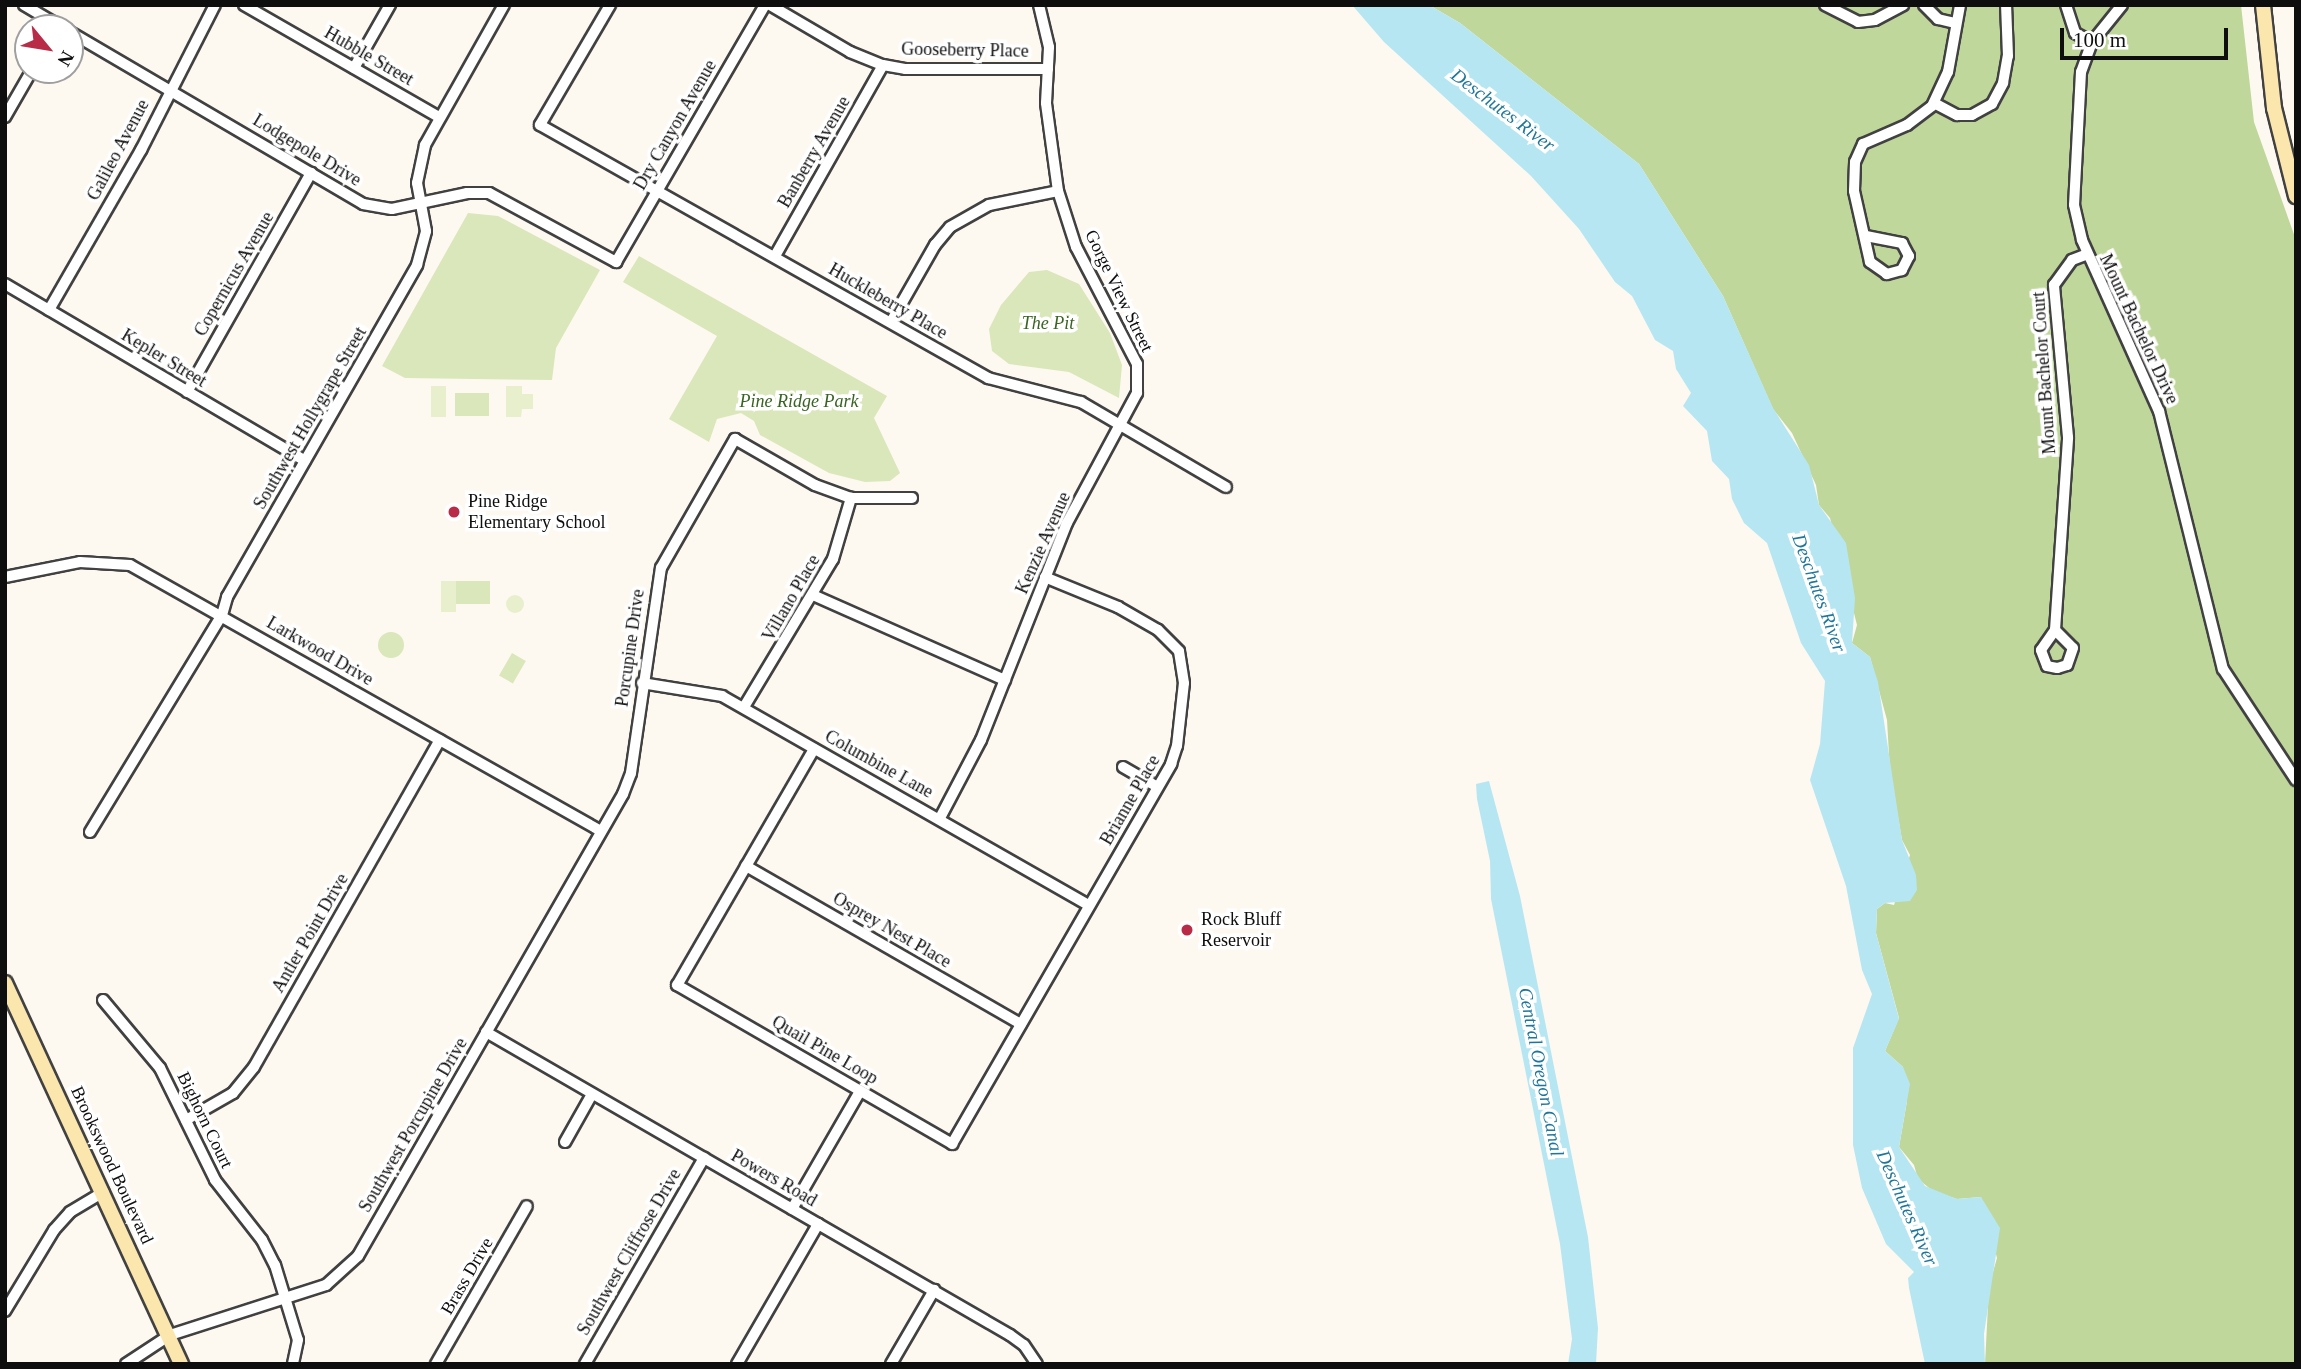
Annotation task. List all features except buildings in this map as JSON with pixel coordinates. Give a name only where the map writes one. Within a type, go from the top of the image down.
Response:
[{"type":"main road","points":[[2263,5],[2274,108],[2296,196]]},
{"type":"main road","name":"Brookswood Boulevard","points":[[5,983],[170,1335],[181,1364]]},
{"type":"street","name":"Galileo Avenue","points":[[49,310],[215,5]]},
{"type":"street","name":"Hubble Street","points":[[244,5],[439,117]]},
{"type":"street","points":[[354,68],[390,5]]},
{"type":"street","name":"Southwest Hollygrape Street","points":[[90,832],[222,615],[227,597],[417,265],[426,231],[420,203],[418,166],[439,117],[504,5]]},
{"type":"street","name":"Huckleberry Place","points":[[610,5],[540,124],[988,378],[1021,389],[1064,395],[1226,487]]},
{"type":"street","name":"Gooseberry Place","points":[[767,5],[850,52],[883,65],[905,69],[1048,69]]},
{"type":"street","name":"Dry Canyon Avenue","points":[[616,262],[767,5]]},
{"type":"street","name":"Gorge View Street","points":[[1039,5],[1048,32],[1049,143],[1058,191],[1076,247],[1137,364],[1137,393],[1122,426]]},
{"type":"street","points":[[1825,5],[1858,22],[1875,20],[1903,5]]},
{"type":"street","points":[[1924,5],[1938,19],[1956,23]]},
{"type":"street","points":[[1866,236],[1854,191],[1858,154],[1863,144],[1923,116],[1934,103],[1948,72],[1960,5]]},
{"type":"street","points":[[1934,103],[1956,115],[1972,115],[1992,104],[2003,83],[2008,56],[2006,5]]},
{"type":"street","points":[[2066,5],[2074,33],[2092,42]]},
{"type":"street","name":"Mount Bachelor Drive","points":[[2122,5],[2092,42],[2081,72],[2076,115],[2074,205],[2085,255],[2160,411],[2222,669],[2296,779]]},
{"type":"street","name":"Lodgepole Drive","points":[[84,40],[363,204],[392,209],[467,193],[489,193],[616,262]]},
{"type":"street","name":"Banberry Avenue","points":[[775,256],[883,65]]},
{"type":"street","points":[[5,117],[9,102],[22,84]]},
{"type":"street","name":"Copernicus Avenue","points":[[187,391],[311,173]]},
{"type":"street","points":[[891,321],[934,245],[950,227],[989,205],[1058,191]]},
{"type":"street","name":"Mount Bachelor Court","points":[[2055,631],[2068,437],[2054,285],[2072,260],[2085,255]]},
{"type":"street","name":"Kepler Street","points":[[5,284],[305,461]]},
{"type":"street","name":"Kenzie Avenue","points":[[940,818],[981,740],[1067,523],[1122,426]]},
{"type":"street","name":"Porcupine Drive","points":[[601,831],[631,773],[642,683],[661,568],[735,439],[815,485],[850,498]]},
{"type":"street","points":[[850,498],[912,498]]},
{"type":"street","name":"Villano Place","points":[[744,707],[813,595],[842,538],[850,498]]},
{"type":"street","name":"Larkwood Drive","points":[[5,578],[80,562],[110,561],[152,575],[601,831]]},
{"type":"street","name":"Brianne Place","points":[[1045,577],[1118,607],[1158,631],[1179,651],[1184,683],[1177,746],[1157,787],[1089,905]]},
{"type":"street","points":[[813,595],[1005,680]]},
{"type":"street","name":"Columbine Lane","points":[[642,683],[706,691],[744,707],[1089,905]]},
{"type":"street","name":"Antler Point Drive","points":[[186,1120],[233,1093],[254,1067],[440,740]]},
{"type":"street","name":"Quail Pine Loop","points":[[814,748],[677,985],[952,1144],[1089,905]]},
{"type":"street","points":[[1123,767],[1157,787]]},
{"type":"street","name":"Southwest Porcupine Drive","points":[[126,1364],[170,1335],[326,1285],[348,1269],[601,831]]},
{"type":"street","name":"Osprey Nest Place","points":[[746,866],[1021,1024]]},
{"type":"street","name":"Bighorn Court","points":[[103,1000],[160,1068],[215,1180],[262,1240],[286,1298],[298,1340],[293,1364]]},
{"type":"street","name":"Powers Road","points":[[485,1032],[934,1290],[1024,1345],[1037,1364]]},
{"type":"street","points":[[792,1209],[860,1091]]},
{"type":"street","points":[[565,1142],[592,1094]]},
{"type":"street","name":"Southwest Cliffrose Drive","points":[[585,1364],[704,1158]]},
{"type":"street","points":[[5,1311],[54,1230],[70,1212],[103,1192]]},
{"type":"street","name":"Brass Drive","points":[[436,1364],[527,1206]]},
{"type":"street","points":[[737,1364],[818,1224]]},
{"type":"street","points":[[891,1364],[934,1290]]},
{"type":"green space","points":[[1429,5],[2241,5],[2254,122],[2296,240],[2296,1364],[1985,1364],[1989,1286],[1997,1258],[1981,1197],[1957,1199],[1933,1191],[1918,1179],[1914,1165],[1899,1147],[1907,1101],[1903,1067],[1885,1051],[1899,1018],[1876,933],[1877,909],[1885,903],[1894,905],[1910,855],[1902,840],[1890,771],[1887,720],[1870,657],[1852,643],[1857,625],[1830,518],[1819,505],[1816,485],[1792,433],[1773,409],[1723,296],[1639,164],[1460,23]]},
{"type":"green space","points":[[468,213],[498,216],[600,270],[556,348],[552,380],[405,378],[382,366]]},
{"type":"green space","name":"Pine Ridge Park","points":[[639,256],[887,396],[874,418],[900,473],[890,481],[865,482],[829,473],[760,435],[754,421],[741,413],[717,419],[709,442],[669,419],[717,336],[623,282]]},
{"type":"green space","name":"The Pit","points":[[1047,270],[1079,284],[1110,333],[1122,365],[1119,398],[1069,372],[1009,364],[992,351],[989,329],[1001,305],[1029,272]]},
{"type":"green space","points":[[431,386],[446,386],[446,417],[431,417]]},
{"type":"green space","points":[[506,386],[522,386],[522,394],[533,394],[533,409],[522,409],[521,417],[506,417]]},
{"type":"green space","points":[[455,393],[489,393],[489,416],[455,416]]},
{"type":"green space","points":[[441,581],[456,581],[456,612],[441,612]]},
{"type":"green space","points":[[456,581],[490,581],[490,604],[456,604]]},
{"type":"green space","points":[[515,595],[521,598],[524,604],[521,610],[515,613],[509,610],[506,604],[509,598]]},
{"type":"green space","points":[[391,632],[400,636],[404,645],[400,654],[391,658],[382,654],[378,645],[382,636]]},
{"type":"green space","points":[[512,653],[526,661],[513,684],[499,676]]},
{"type":"water","name":"Deschutes River","points":[[1352,5],[1429,5],[1460,23],[1639,164],[1723,296],[1773,408],[1809,465],[1819,505],[1846,543],[1855,598],[1852,643],[1870,657],[1878,682],[1902,840],[1916,875],[1917,890],[1910,901],[1885,903],[1877,909],[1876,933],[1899,1019],[1885,1051],[1903,1067],[1910,1084],[1899,1147],[1925,1186],[1957,1199],[1981,1197],[2000,1228],[1984,1334],[1985,1364],[1925,1364],[1909,1288],[1908,1278],[1914,1272],[1886,1244],[1862,1188],[1853,1145],[1853,1048],[1872,994],[1862,970],[1846,886],[1810,780],[1820,744],[1825,681],[1801,643],[1767,543],[1744,523],[1732,499],[1729,479],[1712,461],[1707,431],[1683,406],[1691,393],[1676,369],[1673,351],[1655,340],[1632,296],[1615,282],[1579,229],[1531,176],[1384,42]]},
{"type":"water","name":"Central Oregon Canal","points":[[1489,781],[1520,896],[1588,1237],[1598,1328],[1596,1364],[1568,1364],[1572,1339],[1560,1244],[1491,899],[1490,861],[1477,799],[1476,784]]},
{"type":"place","name":"Pine Ridge Elementary School","points":[[454,512]]},
{"type":"place","name":"Rock Bluff Reservoir","points":[[1187,930]]}]
